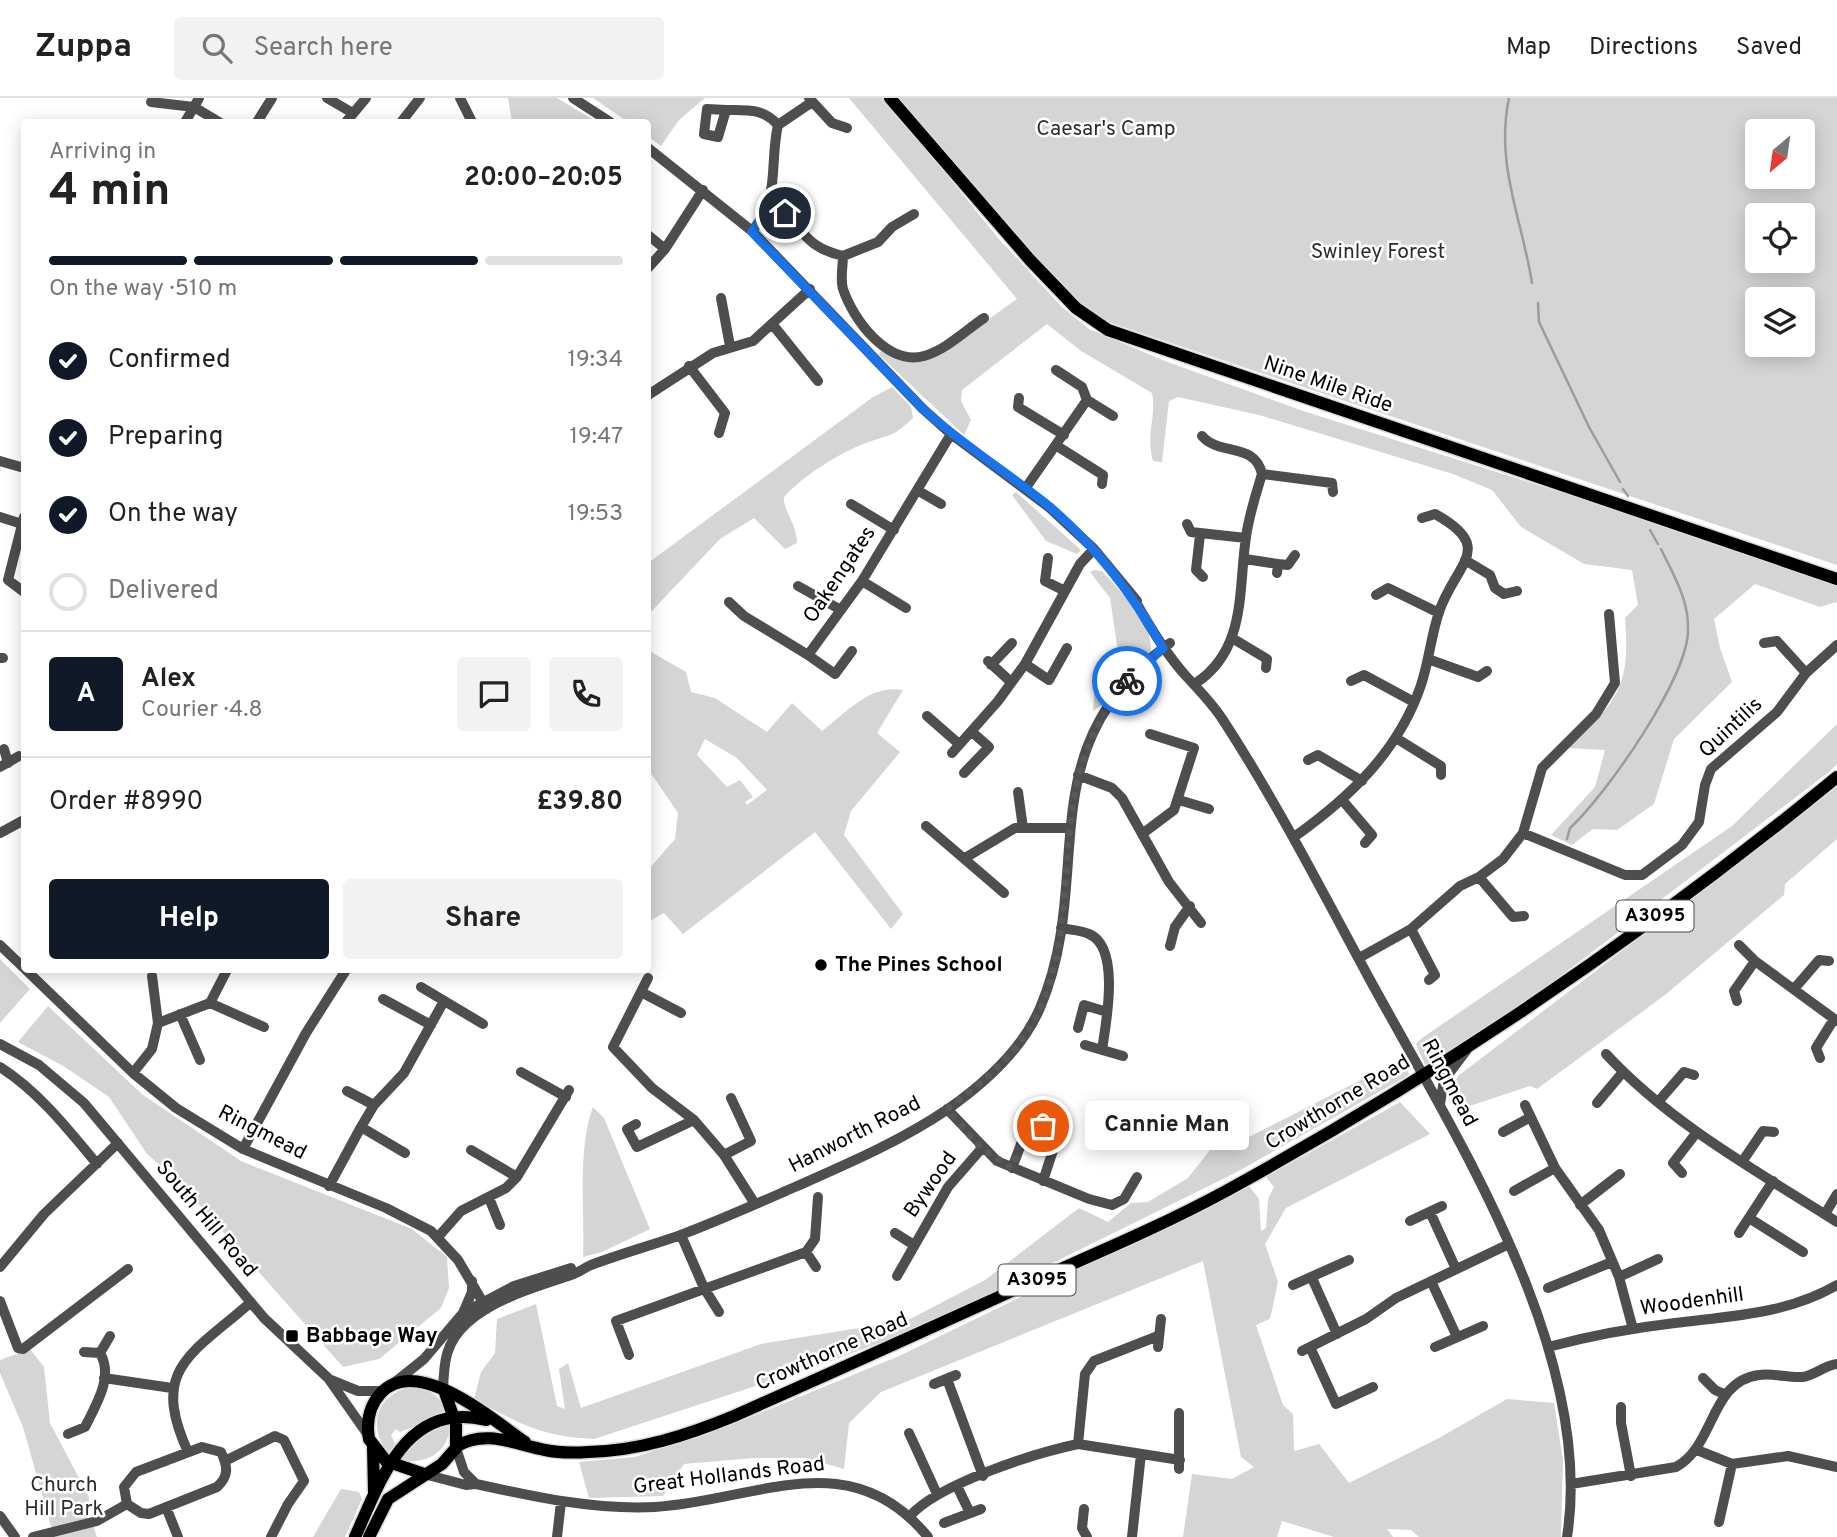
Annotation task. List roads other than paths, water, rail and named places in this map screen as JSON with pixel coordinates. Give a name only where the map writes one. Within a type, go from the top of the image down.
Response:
[{"type":"main road","name":"Nine Mile Ride","points":[[890,98],[1030,260],[1076,308],[1108,330],[1837,579]]},
{"type":"main road","name":"Crowthorne Road","points":[[457,1447],[483,1436],[567,1453],[614,1450],[688,1433],[734,1416],[1194,1208],[1333,1130],[1470,1046],[1712,875],[1837,777]]},
{"type":"main road","name":"Crowthorne Road","points":[[388,1387],[420,1380],[443,1390],[531,1446]]},
{"type":"main road","points":[[388,1387],[370,1411],[370,1441],[390,1463],[424,1474]]},
{"type":"main road","points":[[369,1537],[388,1499],[446,1461],[457,1447],[454,1417],[443,1390]]},
{"type":"main road","name":"Crowthorne Road","points":[[454,1417],[479,1418],[500,1424]]},
{"type":"main road","name":"A3095","points":[[355,1537],[374,1493],[401,1447],[416,1433],[436,1422],[454,1417]]},
{"type":"main road","name":"A3095","points":[[370,1441],[374,1493]]},
{"type":"street","points":[[259,119],[272,98]]},
{"type":"street","points":[[327,98],[348,117],[366,98]]},
{"type":"street","points":[[404,119],[420,98]]},
{"type":"street","points":[[460,98],[470,119]]},
{"type":"street","points":[[573,98],[605,119]]},
{"type":"street","points":[[755,110],[757,98]]},
{"type":"street","points":[[752,232],[769,207],[774,181],[773,149],[778,125],[810,100],[832,123],[847,128]]},
{"type":"street","points":[[151,102],[197,102],[216,119]]},
{"type":"street","points":[[187,119],[197,102]]},
{"type":"street","points":[[726,110],[755,110],[768,114],[778,125]]},
{"type":"street","name":"Ringmead","points":[[651,150],[752,232],[951,435],[1050,508],[1094,549],[1133,597],[1228,729],[1294,837],[1440,1106],[1510,1244],[1548,1348],[1565,1426],[1571,1484],[1567,1537]]},
{"type":"street","points":[[651,265],[665,249],[703,190]]},
{"type":"street","points":[[769,207],[792,218],[802,236],[813,246],[843,256],[878,242],[905,213]]},
{"type":"street","points":[[651,237],[665,249]]},
{"type":"street","points":[[843,256],[842,286],[848,300],[869,333],[885,348],[904,355],[923,356],[970,322],[984,318]]},
{"type":"street","points":[[651,393],[690,366],[730,346],[753,341],[810,289]]},
{"type":"street","points":[[721,298],[730,346]]},
{"type":"street","points":[[773,325],[818,381]]},
{"type":"street","points":[[690,366],[725,413],[719,433]]},
{"type":"street","points":[[1056,370],[1072,374],[1082,387],[1087,400],[1113,416]]},
{"type":"street","points":[[1019,398],[1018,407],[1026,414],[1064,435]]},
{"type":"street","points":[[1025,489],[1058,446],[1087,400]]},
{"type":"street","name":"Oakengates","points":[[729,602],[744,616],[808,655],[862,581],[951,435]]},
{"type":"street","points":[[1196,683],[1214,669],[1232,638],[1241,599],[1246,538],[1262,474],[1260,466],[1250,453],[1211,446],[1202,436]]},
{"type":"street","points":[[1058,446],[1103,475],[1102,484]]},
{"type":"street","points":[[0,461],[21,467]]},
{"type":"street","points":[[1262,474],[1320,479],[1332,483],[1333,492]]},
{"type":"street","points":[[917,490],[941,504]]},
{"type":"street","points":[[851,504],[894,530]]},
{"type":"street","points":[[1294,837],[1343,801],[1362,781],[1396,738],[1414,702],[1439,613],[1469,552],[1466,536],[1456,525],[1435,514],[1422,518]]},
{"type":"street","points":[[0,517],[21,520]]},
{"type":"street","points":[[1187,524],[1191,532],[1246,538]]},
{"type":"street","points":[[21,528],[8,580],[21,590]]},
{"type":"street","points":[[1200,534],[1196,570],[1203,577]]},
{"type":"street","points":[[927,716],[955,748],[972,732],[1025,664],[1080,564],[1094,549]]},
{"type":"street","points":[[1245,559],[1277,569],[1288,565],[1295,555]]},
{"type":"street","points":[[1048,558],[1045,581],[1065,591]]},
{"type":"street","points":[[1465,560],[1490,575],[1495,588],[1504,594],[1517,591]]},
{"type":"street","points":[[862,581],[906,608]]},
{"type":"street","points":[[798,586],[841,610]]},
{"type":"street","points":[[1376,595],[1388,588],[1439,613]]},
{"type":"street","points":[[1359,958],[1411,929],[1460,886],[1479,877],[1503,859],[1522,833],[1542,768],[1596,714],[1615,683],[1609,614]]},
{"type":"street","points":[[1232,638],[1267,659],[1266,668]]},
{"type":"street","points":[[1764,643],[1777,641],[1806,673]]},
{"type":"street","name":"Quintilis","points":[[1522,833],[1625,875],[1642,875],[1682,845],[1696,828],[1711,769],[1777,712],[1806,673],[1836,641]]},
{"type":"street","points":[[1011,682],[990,663],[1012,643]]},
{"type":"street","name":"Hanworth Road","points":[[388,1387],[424,1359],[463,1313],[588,1266],[681,1235],[857,1160],[947,1109],[995,1071],[1033,1021],[1052,975],[1061,928],[1068,828],[1078,775],[1096,729],[1118,692],[1142,665],[1167,645]]},
{"type":"street","points":[[1025,664],[1053,682],[1067,648]]},
{"type":"street","points":[[808,655],[835,674],[852,651]]},
{"type":"street","points":[[1428,659],[1478,677],[1487,671]]},
{"type":"street","points":[[1351,681],[1364,675],[1414,702]]},
{"type":"street","points":[[964,773],[989,747],[972,732]]},
{"type":"street","points":[[1142,834],[1174,810],[1194,748],[1150,734]]},
{"type":"street","points":[[1396,738],[1441,766],[1441,775]]},
{"type":"street","points":[[4,748],[4,765]]},
{"type":"street","points":[[1308,760],[1318,755],[1362,781]]},
{"type":"street","points":[[4,765],[19,756]]},
{"type":"street","points":[[1078,775],[1112,788],[1131,811],[1169,882],[1201,923]]},
{"type":"street","points":[[1018,792],[1023,828]]},
{"type":"street","points":[[1179,800],[1209,809]]},
{"type":"street","points":[[1343,801],[1372,835],[1365,843]]},
{"type":"street","points":[[0,833],[21,822]]},
{"type":"street","points":[[926,826],[1004,893]]},
{"type":"street","points":[[965,858],[992,839],[1015,828],[1068,828]]},
{"type":"street","points":[[1479,877],[1513,917],[1524,916]]},
{"type":"street","points":[[1170,946],[1175,927],[1189,906]]},
{"type":"street","points":[[1061,928],[1090,934],[1104,951],[1109,981],[1102,1050]]},
{"type":"street","points":[[1411,929],[1436,975],[1429,981]]},
{"type":"street","name":"Ringmead","points":[[0,945],[21,965]]},
{"type":"street","points":[[1739,945],[1755,961],[1835,1020],[1816,1048],[1820,1058]]},
{"type":"street","points":[[1794,989],[1819,960],[1829,961]]},
{"type":"street","points":[[1737,1001],[1734,991],[1755,961]]},
{"type":"street","name":"Ringmead","points":[[29,973],[133,1073],[176,1108],[243,1149],[411,1220],[438,1237],[472,1281],[485,1305]]},
{"type":"street","points":[[211,1003],[226,973]]},
{"type":"street","points":[[243,1149],[306,1033],[344,973]]},
{"type":"street","points":[[133,1073],[152,1049],[158,1023],[152,976]]},
{"type":"street","points":[[648,978],[610,1044],[652,1088],[694,1120],[724,1155],[755,1204]]},
{"type":"street","points":[[421,987],[483,1024]]},
{"type":"street","points":[[642,992],[681,1013]]},
{"type":"street","points":[[383,999],[430,1025]]},
{"type":"street","points":[[329,1186],[374,1105],[404,1073],[444,1001]]},
{"type":"street","points":[[158,1023],[211,1003],[264,1027]]},
{"type":"street","points":[[1078,1028],[1084,1005],[1107,1012]]},
{"type":"street","points":[[180,1014],[200,1060]]},
{"type":"street","name":"South Hill Road","points":[[0,1044],[22,1055],[64,1084],[118,1143],[251,1302],[328,1378],[370,1441]]},
{"type":"street","points":[[1084,1045],[1122,1056]]},
{"type":"street","points":[[1440,1106],[1444,1080],[1470,1046]]},
{"type":"street","points":[[1606,1054],[1623,1073],[1697,1132],[1837,1222]]},
{"type":"street","points":[[0,1067],[16,1077],[50,1110],[97,1164]]},
{"type":"street","points":[[438,1237],[461,1211],[489,1198],[517,1177],[567,1094],[521,1072]]},
{"type":"street","points":[[1658,1102],[1684,1072],[1694,1075]]},
{"type":"street","points":[[1597,1103],[1623,1073]]},
{"type":"street","points":[[347,1091],[374,1105]]},
{"type":"street","points":[[724,1155],[751,1141],[731,1098]]},
{"type":"street","points":[[1525,1105],[1555,1168],[1599,1230],[1619,1277],[1633,1329]]},
{"type":"street","name":"Bywood","points":[[947,1109],[982,1149],[1012,1168],[1043,1181],[1112,1205],[1124,1199],[1137,1177]]},
{"type":"street","points":[[1503,1132],[1529,1118]]},
{"type":"street","points":[[636,1124],[627,1129],[637,1147],[694,1120]]},
{"type":"street","points":[[1012,1168],[1026,1130],[1033,1124],[1043,1126],[1057,1138],[1043,1181]]},
{"type":"street","points":[[361,1127],[405,1153]]},
{"type":"street","points":[[1742,1162],[1763,1130],[1774,1132]]},
{"type":"street","points":[[1682,1173],[1673,1163],[1697,1132]]},
{"type":"street","points":[[0,1266],[44,1214],[118,1143]]},
{"type":"street","name":"Bywood","points":[[897,1276],[948,1187],[982,1149]]},
{"type":"street","points":[[471,1150],[517,1177]]},
{"type":"street","points":[[1514,1191],[1555,1168]]},
{"type":"street","points":[[1580,1205],[1620,1174]]},
{"type":"street","points":[[1739,1233],[1773,1181]]},
{"type":"street","points":[[1825,1214],[1837,1194]]},
{"type":"street","points":[[629,1355],[616,1321],[806,1252],[815,1240],[818,1197]]},
{"type":"street","points":[[489,1198],[500,1225]]},
{"type":"street","points":[[1410,1221],[1442,1206]]},
{"type":"street","points":[[1430,1212],[1455,1269]]},
{"type":"street","points":[[1749,1218],[1803,1252]]},
{"type":"street","name":"Bywood","points":[[895,1233],[914,1245]]},
{"type":"street","points":[[681,1235],[704,1288],[719,1312]]},
{"type":"street","points":[[1373,1387],[1336,1404],[1306,1349],[1366,1319],[1396,1298],[1510,1244]]},
{"type":"street","points":[[806,1252],[816,1267]]},
{"type":"street","points":[[1619,1277],[1658,1259]]},
{"type":"street","points":[[1293,1285],[1349,1260]]},
{"type":"street","points":[[1548,1288],[1612,1262]]},
{"type":"street","points":[[0,1301],[18,1348],[23,1349],[128,1269]]},
{"type":"street","points":[[1312,1278],[1337,1334]]},
{"type":"street","points":[[463,1313],[472,1292],[472,1281]]},
{"type":"street","points":[[1431,1281],[1457,1337]]},
{"type":"street","name":"Woodenhill","points":[[1548,1348],[1633,1329],[1773,1311],[1796,1305],[1837,1285]]},
{"type":"street","points":[[188,1452],[175,1421],[172,1388],[181,1366],[194,1350],[251,1302]]},
{"type":"street","name":"Hanworth Road","points":[[443,1390],[443,1362],[449,1346],[485,1305]]},
{"type":"street","points":[[1078,1444],[1084,1374],[1094,1361],[1158,1341],[1161,1319]]},
{"type":"street","points":[[1435,1347],[1483,1326]]},
{"type":"street","points":[[68,1434],[85,1427],[103,1391],[100,1353],[110,1336]]},
{"type":"street","points":[[84,1352],[100,1353]]},
{"type":"street","points":[[1571,1484],[1676,1467],[1689,1460],[1697,1450],[1724,1394],[1738,1382],[1758,1375],[1805,1377],[1837,1364]]},
{"type":"street","points":[[934,1384],[951,1377],[983,1476]]},
{"type":"street","points":[[104,1378],[172,1388]]},
{"type":"street","points":[[328,1378],[358,1391],[388,1387]]},
{"type":"street","points":[[1703,1378],[1715,1390],[1724,1394]]},
{"type":"street","points":[[1621,1407],[1621,1423],[1631,1476]]},
{"type":"street","points":[[910,1516],[922,1503],[937,1494],[1018,1462],[1078,1444],[1141,1454],[1180,1464],[1179,1413]]},
{"type":"street","points":[[225,1461],[275,1436],[284,1440],[304,1481],[288,1504],[271,1537]]},
{"type":"street","points":[[908,1439],[937,1494]]},
{"type":"street","points":[[202,1447],[213,1447],[221,1452],[228,1470],[217,1488],[149,1514],[141,1513],[127,1504],[124,1496],[128,1478],[136,1472],[188,1452],[202,1447]]},
{"type":"street","points":[[457,1447],[464,1472],[476,1484]]},
{"type":"street","points":[[1697,1450],[1732,1464],[1788,1456],[1837,1467]]},
{"type":"street","points":[[1132,1537],[1141,1454]]},
{"type":"street","points":[[1719,1522],[1732,1464]]},
{"type":"street","name":"Great Hollands Road","points":[[424,1474],[466,1485],[476,1484],[561,1502],[619,1507],[655,1507],[699,1502],[793,1483],[819,1481],[859,1487],[888,1499],[910,1516],[928,1537]]},
{"type":"street","points":[[944,1524],[975,1511],[957,1486]]},
{"type":"street","points":[[556,1537],[561,1502]]},
{"type":"street","points":[[33,1537],[97,1521],[127,1504]]},
{"type":"street","points":[[166,1507],[178,1537]]},
{"type":"street","points":[[1084,1509],[1082,1528],[1087,1537]]},
{"type":"street","points":[[0,1516],[15,1537]]},
{"type":"waterway","points":[[1509,98],[1505,146],[1507,169],[1532,283]]},
{"type":"waterway","points":[[1538,303],[1539,322],[1589,427],[1620,482]]},
{"type":"waterway","points":[[1623,489],[1628,496]]},
{"type":"waterway","points":[[1650,530],[1658,544]]},
{"type":"waterway","points":[[1567,839],[1570,828],[1604,790],[1642,735],[1675,677],[1684,651],[1688,630],[1686,608],[1680,588],[1661,549]]},
{"type":"place","name":"The Pines School","points":[[821,965]]},
{"type":"place","name":"Cannie Man","points":[[1043,1126]]},
{"type":"place","name":"Babbage Way","points":[[292,1336]]},
{"type":"park label","name":"Caesar's Camp","points":[[1106,129]]},
{"type":"park label","name":"Swinley Forest","points":[[1378,252]]},
{"type":"park label","name":"Church Hill Park","points":[[64,1497]]}]
